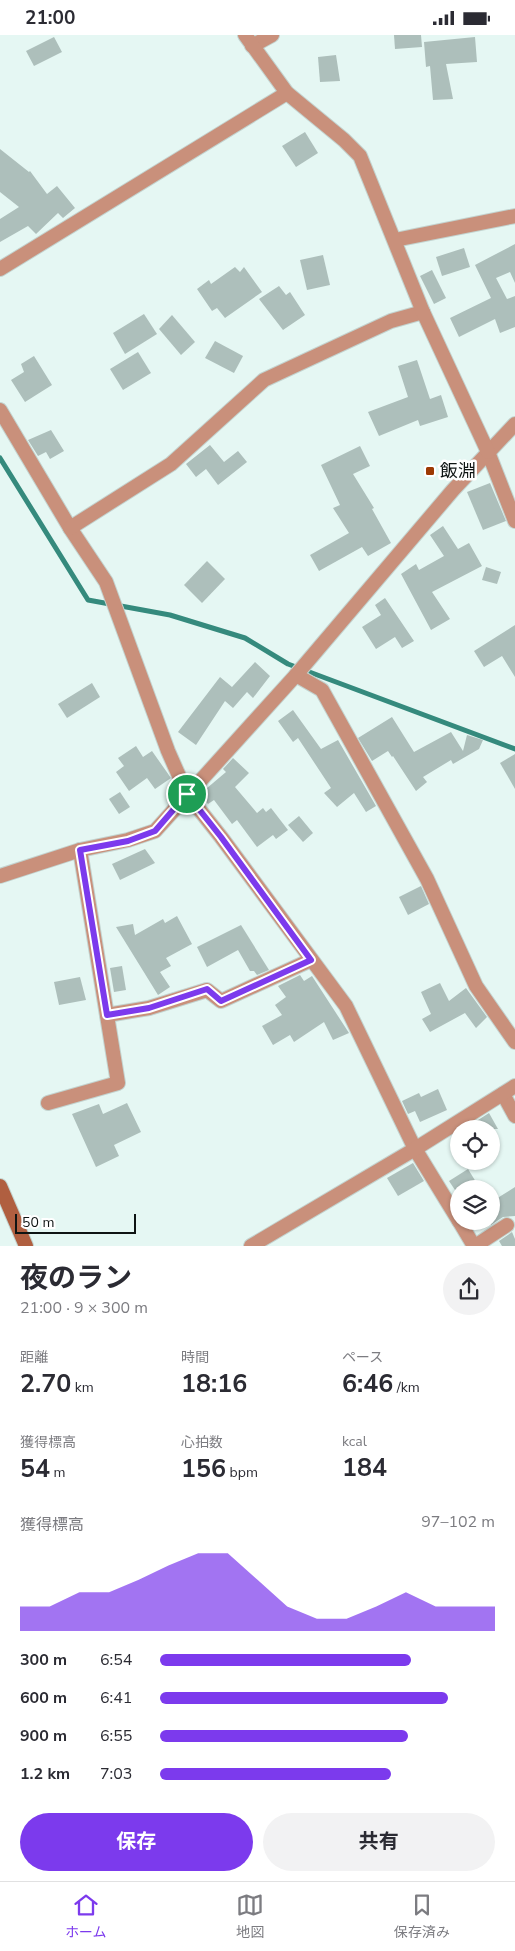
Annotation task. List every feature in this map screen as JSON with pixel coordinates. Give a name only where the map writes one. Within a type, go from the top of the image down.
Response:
[{"type":"main road","points":[[0,1186],[26,1246]]},
{"type":"street","points":[[272,35],[249,40],[287,93],[344,140],[360,157],[423,312],[488,451],[515,521]]},
{"type":"street","points":[[0,269],[287,93]]},
{"type":"street","points":[[395,240],[515,216]]},
{"type":"street","points":[[70,528],[171,464],[264,380],[391,321],[423,312]]},
{"type":"street","points":[[0,409],[70,528],[109,589],[168,751],[187,794],[346,1006],[414,1149],[450,1207]]},
{"type":"street","points":[[0,876],[80,850],[128,841],[155,831],[298,674],[488,451],[515,424]]},
{"type":"street","points":[[298,674],[322,690],[427,879],[476,986],[515,1042]]},
{"type":"street","points":[[48,1103],[118,1083],[80,850]]},
{"type":"street","points":[[107,1015],[149,1008],[207,989],[221,1001],[311,960]]},
{"type":"street","points":[[254,1245],[515,1086]]},
{"type":"street","points":[[503,1094],[515,1116]]},
{"type":"street","points":[[465,1230],[475,1246],[507,1225]]},
{"type":"building","points":[[394,35],[421,35],[422,47],[395,49]]},
{"type":"building","points":[[54,37],[62,52],[34,66],[26,51]]},
{"type":"building","points":[[475,37],[477,62],[446,64],[453,99],[433,100],[430,66],[426,67],[424,42]]},
{"type":"building","points":[[336,55],[340,81],[320,82],[318,57]]},
{"type":"building","points":[[305,132],[318,153],[296,167],[282,146]]},
{"type":"building","points":[[0,149],[30,171],[47,194],[57,186],[75,208],[63,218],[58,213],[36,234],[28,226],[0,242],[0,219],[19,207],[0,192]]},
{"type":"building","points":[[515,244],[515,283],[510,272],[496,278],[507,299],[515,296],[515,327],[500,333],[495,319],[459,337],[450,318],[491,298],[475,265]]},
{"type":"building","points":[[464,248],[470,267],[442,276],[436,257]]},
{"type":"building","points":[[323,255],[330,285],[307,290],[300,260]]},
{"type":"building","points":[[235,267],[240,272],[244,267],[262,292],[225,318],[217,308],[212,311],[197,289],[209,280],[211,284]]},
{"type":"building","points":[[432,270],[446,298],[434,304],[420,276]]},
{"type":"building","points":[[279,286],[286,295],[290,292],[305,315],[283,330],[259,299]]},
{"type":"building","points":[[144,314],[157,334],[125,354],[113,333]]},
{"type":"building","points":[[172,315],[195,342],[181,355],[159,329]]},
{"type":"building","points":[[215,341],[243,356],[234,373],[205,358]]},
{"type":"building","points":[[138,352],[151,373],[123,390],[110,369]]},
{"type":"building","points":[[34,356],[52,385],[25,402],[11,380],[24,372],[21,364]]},
{"type":"building","points":[[417,360],[430,399],[441,395],[448,417],[420,426],[418,420],[379,436],[368,412],[408,397],[398,366]]},
{"type":"building","points":[[51,430],[64,451],[50,459],[46,452],[38,456],[28,440]]},
{"type":"building","points":[[210,445],[224,462],[238,451],[247,462],[218,485],[206,469],[196,477],[186,464]]},
{"type":"building","points":[[360,446],[370,466],[353,474],[374,508],[372,509],[391,543],[368,556],[362,547],[319,571],[310,555],[349,533],[333,508],[340,505],[321,465]]},
{"type":"building","points":[[490,483],[506,521],[483,530],[467,492]]},
{"type":"building","points":[[443,526],[458,549],[469,543],[482,566],[432,592],[450,619],[431,630],[401,574],[416,564],[419,570],[444,556],[430,535]]},
{"type":"building","points":[[207,561],[225,579],[202,603],[184,585]]},
{"type":"building","points":[[486,567],[501,572],[497,584],[482,580]]},
{"type":"building","points":[[385,598],[414,641],[402,648],[395,637],[376,649],[362,627],[381,615],[375,605]]},
{"type":"building","points":[[515,625],[515,677],[502,656],[484,667],[474,651]]},
{"type":"building","points":[[255,662],[270,676],[253,698],[247,692],[233,708],[225,701],[196,745],[178,732],[220,677],[232,687]]},
{"type":"building","points":[[92,683],[100,697],[67,718],[58,704]]},
{"type":"building","points":[[293,710],[321,749],[338,740],[376,806],[366,812],[354,793],[337,807],[324,793],[331,788],[298,738],[293,742],[278,721]]},
{"type":"building","points":[[392,717],[414,752],[451,732],[463,751],[467,735],[483,740],[479,749],[453,764],[451,760],[423,777],[427,782],[416,791],[388,751],[372,761],[358,738]]},
{"type":"building","points":[[136,746],[143,757],[152,751],[171,778],[155,789],[147,778],[129,791],[116,772],[124,766],[118,758]]},
{"type":"building","points":[[515,754],[515,789],[500,763]]},
{"type":"building","points":[[233,758],[249,773],[235,787],[257,813],[263,808],[266,812],[271,808],[288,830],[276,839],[273,835],[257,847],[237,820],[232,824],[214,800],[208,804],[200,794],[226,772],[223,769]]},
{"type":"building","points":[[120,792],[130,807],[119,814],[109,799]]},
{"type":"building","points":[[299,816],[313,833],[303,842],[288,825]]},
{"type":"building","points":[[145,849],[155,863],[120,880],[112,864]]},
{"type":"building","points":[[421,886],[429,904],[408,915],[399,897]]},
{"type":"building","points":[[177,916],[192,944],[166,958],[171,966],[160,972],[170,987],[158,995],[116,927],[133,924],[135,935],[163,919],[165,923]]},
{"type":"building","points":[[241,925],[269,970],[257,975],[254,971],[250,971],[238,950],[207,967],[197,947]]},
{"type":"building","points":[[122,966],[126,990],[114,992],[110,968]]},
{"type":"building","points":[[300,975],[304,981],[312,976],[349,1033],[333,1040],[324,1022],[294,1042],[290,1035],[273,1045],[262,1026],[282,1015],[275,1005],[286,997],[278,986]]},
{"type":"building","points":[[80,977],[86,1000],[59,1005],[54,982]]},
{"type":"building","points":[[440,983],[449,1001],[466,988],[487,1017],[476,1028],[465,1013],[430,1032],[422,1019],[431,1014],[421,992]]},
{"type":"building","points":[[438,1089],[447,1110],[420,1122],[415,1111],[408,1114],[402,1101],[419,1093],[421,1097]]},
{"type":"building","points":[[127,1103],[141,1132],[114,1145],[119,1156],[96,1167],[72,1114],[99,1104],[103,1114]]},
{"type":"building","points":[[489,1113],[493,1120],[478,1120]]},
{"type":"building","points":[[413,1163],[424,1181],[398,1196],[387,1178]]},
{"type":"building","points":[[469,1170],[475,1180],[451,1180]]},
{"type":"building","points":[[515,1187],[515,1216],[500,1219],[500,1196]]},
{"type":"building","points":[[512,1232],[515,1246],[502,1246],[499,1241]]},
{"type":"waterway","points":[[0,458],[88,600],[170,615],[245,638],[288,664],[515,749]]},
{"type":"place","name":"飯淵","points":[[430,471]]},
{"type":"route","points":[[187,794],[221,837],[311,960],[221,1001],[207,989],[149,1008],[107,1015],[80,850],[128,841],[155,831],[187,794]]}]
